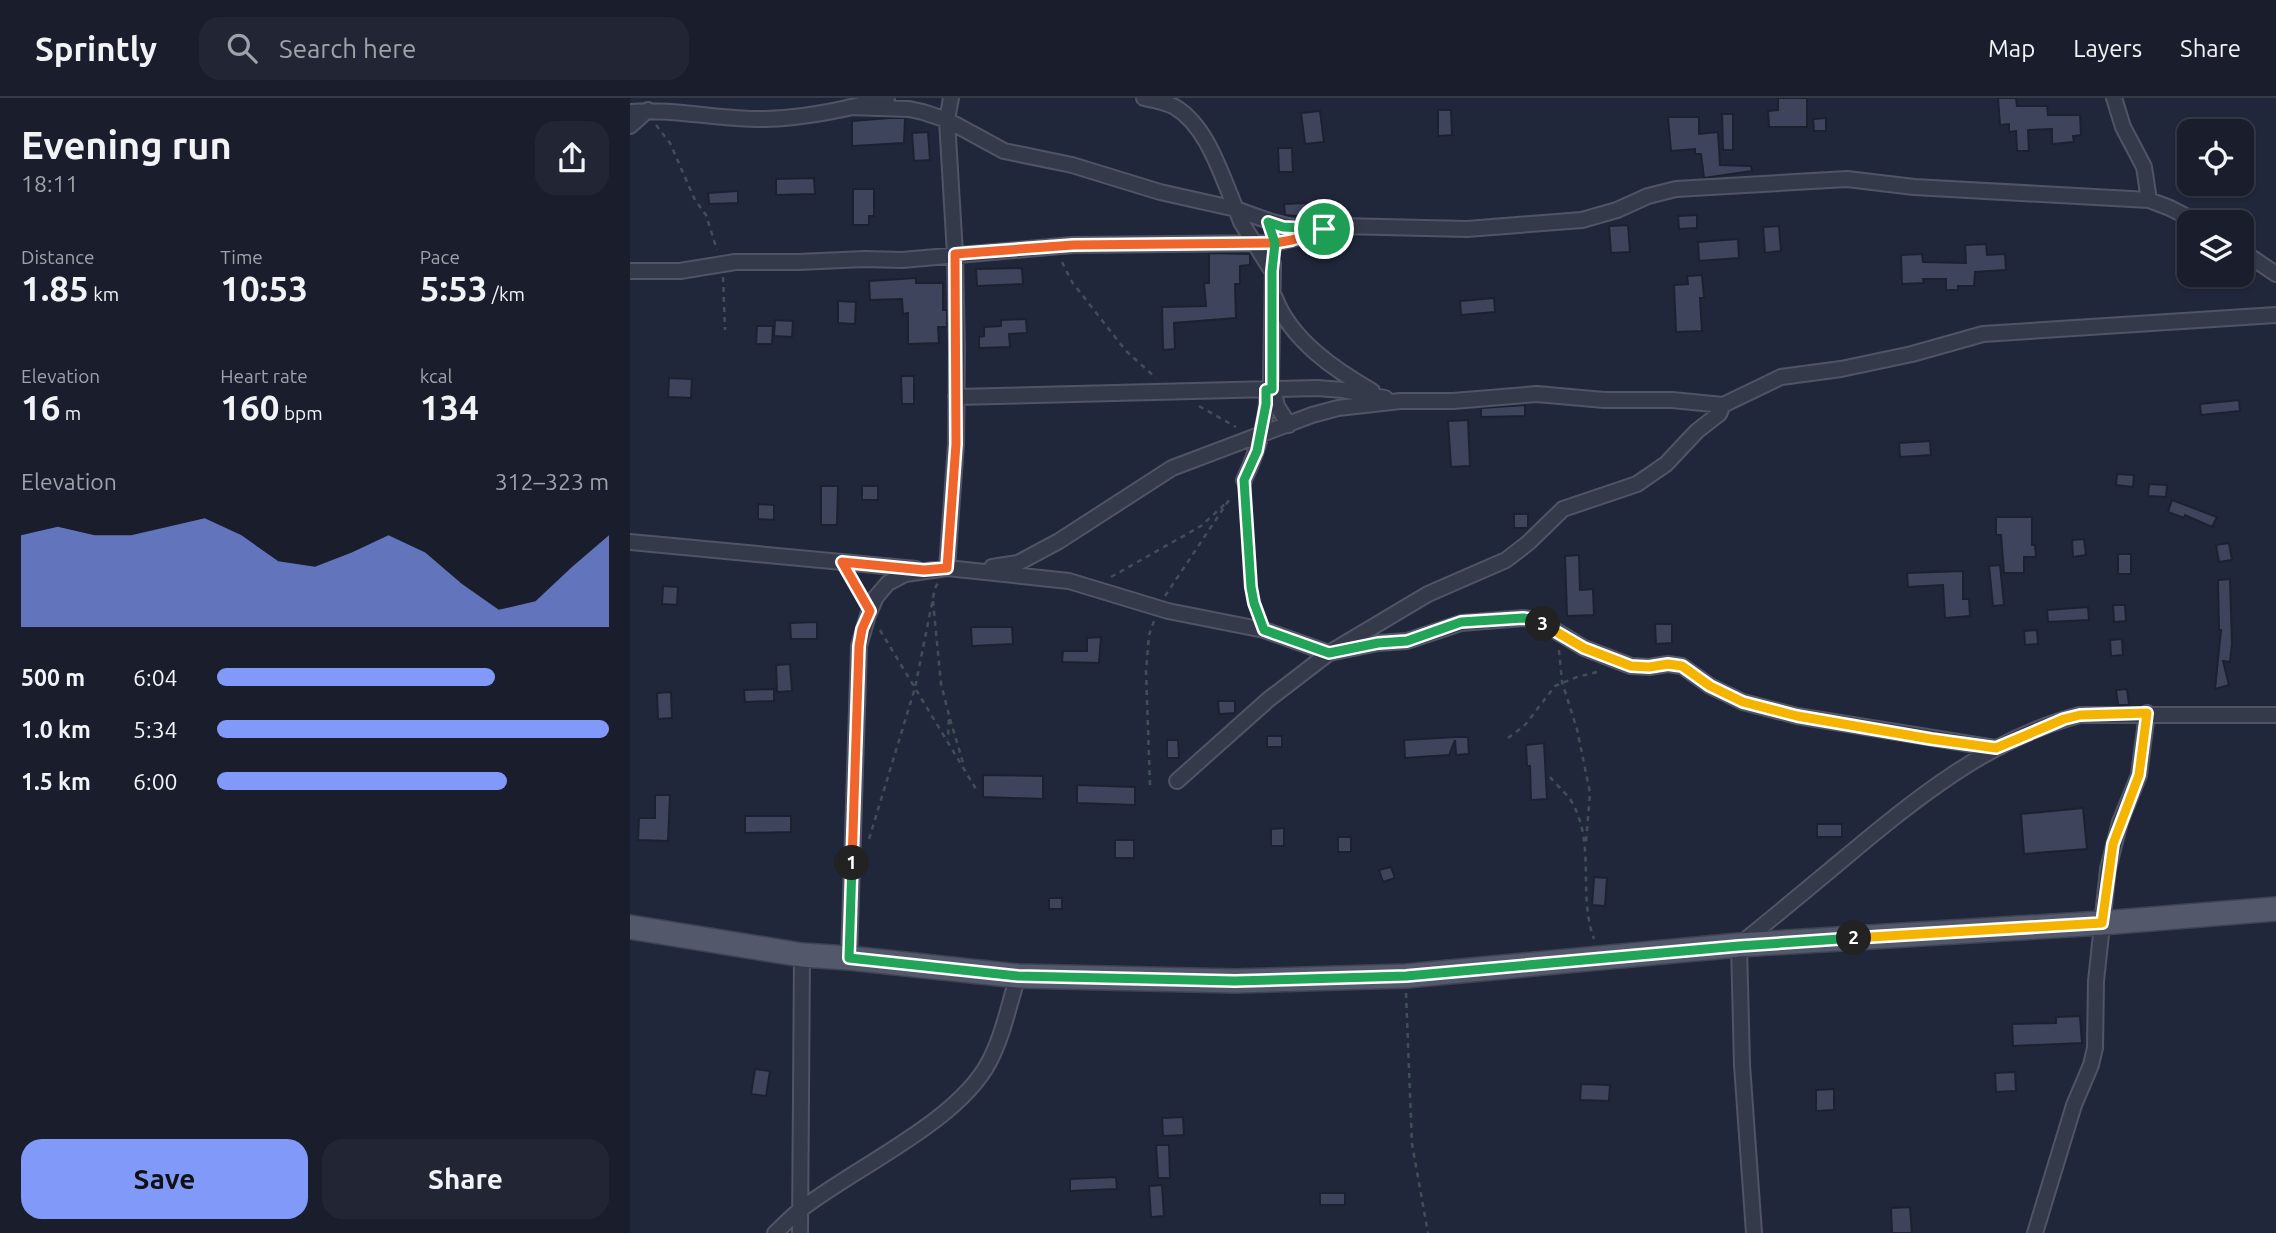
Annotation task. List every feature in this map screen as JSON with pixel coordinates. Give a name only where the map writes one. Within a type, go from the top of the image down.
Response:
[{"type":"main road","points":[[630,927],[803,955],[1018,976],[1235,981],[1406,976],[1739,946],[2276,909]]},
{"type":"street","points":[[630,111],[763,119],[850,107],[887,98]]},
{"type":"street","points":[[947,568],[956,444],[955,254],[947,120],[951,98]]},
{"type":"street","points":[[1144,98],[1173,106],[1200,131],[1241,222],[1272,271]]},
{"type":"street","points":[[2115,98],[2123,127],[2144,167],[2149,200]]},
{"type":"street","points":[[850,107],[909,109],[947,120],[1004,152],[1073,165],[1160,192],[1236,209],[1283,227],[1324,229]]},
{"type":"street","points":[[630,126],[648,110]]},
{"type":"street","points":[[630,271],[680,271],[735,262],[902,260],[1073,245],[1275,243],[1341,226],[1467,229],[1582,220],[1617,210],[1648,196],[1676,189],[1847,180],[1914,187],[2149,200],[2177,212]]},
{"type":"street","points":[[1244,480],[1257,451],[1269,389],[1275,243],[1268,222]]},
{"type":"street","points":[[2254,259],[2276,274]]},
{"type":"street","points":[[1273,292],[1281,313],[1302,339],[1352,379],[1373,391],[1400,401]]},
{"type":"street","points":[[982,570],[1018,563],[1082,528],[1161,474],[1312,415],[1338,408],[1400,401],[1453,401],[1536,394],[1723,405],[1781,377],[1841,369],[1912,354],[1983,334],[2276,315]]},
{"type":"street","points":[[956,397],[1269,389],[1343,390],[1400,401]]},
{"type":"street","points":[[1269,389],[1289,425]]},
{"type":"street","points":[[1177,781],[1269,699],[1329,653],[1428,594],[1506,560],[1563,509],[1591,498],[1614,494],[1637,484],[1666,464],[1697,431],[1719,414],[1723,405]]},
{"type":"street","points":[[630,542],[924,570]]},
{"type":"street","points":[[849,958],[859,646],[862,629],[876,597],[888,583],[905,574],[924,570],[982,570],[1069,581],[1158,607],[1264,630],[1329,653],[1378,643],[1407,641],[1461,622],[1523,618],[1538,620],[1584,648],[1631,666],[1682,666],[1727,695],[1797,716],[1996,748]]},
{"type":"street","points":[[2035,1233],[2061,1143],[2095,1048],[2096,981],[2113,844],[2139,775],[2147,713]]},
{"type":"street","points":[[1754,1233],[1742,1065],[1739,946],[1881,826],[1930,789],[1996,748],[2064,719],[2080,715],[2276,715]]},
{"type":"street","points":[[800,1233],[803,955]]},
{"type":"street","points":[[775,1233],[799,1211],[925,1127],[963,1096],[988,1064],[1018,976]]},
{"type":"path","points":[[648,110],[650,117],[670,143],[695,200],[706,215],[722,264],[725,330]]},
{"type":"path","points":[[1050,248],[1059,256],[1072,282],[1126,351],[1171,392]]},
{"type":"path","points":[[1196,405],[1259,436]]},
{"type":"path","points":[[1150,785],[1146,671],[1149,635],[1158,607],[1244,480]]},
{"type":"path","points":[[1244,480],[1251,587],[1264,630]]},
{"type":"path","points":[[1105,580],[1201,526],[1229,500]]},
{"type":"path","points":[[842,562],[976,789]]},
{"type":"path","points":[[869,839],[915,688],[935,588],[947,568]]},
{"type":"path","points":[[933,598],[941,684],[965,771]]},
{"type":"path","points":[[1553,630],[1559,650],[1562,682],[1577,729],[1590,793],[1586,842],[1589,925],[1601,958]]},
{"type":"path","points":[[1508,738],[1525,725],[1548,692],[1562,682],[1592,672],[1631,666]]},
{"type":"path","points":[[947,742],[949,715]]},
{"type":"path","points":[[1550,777],[1574,805],[1586,842]]},
{"type":"path","points":[[1406,976],[1412,1144],[1429,1233]]},
{"type":"building","points":[[1778,98],[1807,98],[1807,127],[1769,127],[1768,111],[1778,110]]},
{"type":"building","points":[[1998,98],[2016,98],[2017,106],[2047,106],[2048,115],[2080,115],[2081,135],[2073,136],[2074,142],[2052,144],[2052,129],[2028,130],[2029,151],[2017,151],[2016,131],[2009,132],[2009,124],[2000,125]]},
{"type":"building","points":[[1438,110],[1451,110],[1452,135],[1438,136]]},
{"type":"building","points":[[1320,111],[1324,142],[1305,144],[1301,113]]},
{"type":"building","points":[[1722,114],[1733,114],[1733,150],[1723,150]]},
{"type":"building","points":[[1668,117],[1699,117],[1699,134],[1718,132],[1720,165],[1751,166],[1752,171],[1704,178],[1701,154],[1695,154],[1695,149],[1671,151]]},
{"type":"building","points":[[905,118],[904,143],[852,146],[852,121]]},
{"type":"building","points":[[1826,118],[1826,131],[1814,131],[1813,119]]},
{"type":"building","points":[[928,132],[930,160],[914,161],[912,133]]},
{"type":"building","points":[[1278,148],[1292,148],[1293,172],[1279,172]]},
{"type":"building","points":[[814,178],[815,194],[776,195],[776,179]]},
{"type":"building","points":[[853,189],[874,189],[874,216],[869,216],[869,225],[853,225]]},
{"type":"building","points":[[738,191],[738,203],[709,204],[708,193]]},
{"type":"building","points":[[1307,203],[1308,217],[1285,215],[1284,204]]},
{"type":"building","points":[[1697,215],[1697,228],[1679,229],[1678,216]]},
{"type":"building","points":[[1628,225],[1630,252],[1611,253],[1609,226]]},
{"type":"building","points":[[1779,226],[1781,251],[1765,253],[1763,227]]},
{"type":"building","points":[[1738,239],[1739,258],[1699,261],[1698,242]]},
{"type":"building","points":[[1986,244],[1987,255],[2005,254],[2006,270],[1975,272],[1974,286],[1958,286],[1958,290],[1946,290],[1946,279],[1923,279],[1924,283],[1902,284],[1901,255],[1922,254],[1923,262],[1966,263],[1965,245]]},
{"type":"building","points":[[1209,253],[1250,254],[1250,265],[1240,266],[1240,284],[1235,284],[1236,318],[1174,323],[1175,349],[1163,350],[1162,307],[1206,306],[1204,283],[1209,283]]},
{"type":"building","points":[[1022,268],[1023,284],[977,286],[976,269]]},
{"type":"building","points":[[1702,275],[1702,331],[1676,332],[1674,285],[1688,284],[1687,276]]},
{"type":"building","points":[[916,278],[916,283],[943,283],[943,310],[947,310],[947,327],[938,327],[939,343],[908,344],[908,313],[903,314],[902,299],[870,300],[869,281]]},
{"type":"building","points":[[1494,298],[1495,312],[1461,315],[1460,301]]},
{"type":"building","points":[[838,301],[856,302],[855,324],[838,323]]},
{"type":"building","points":[[1026,319],[1027,333],[1009,334],[1010,347],[979,348],[979,337],[984,336],[984,327],[1001,326],[1001,320]]},
{"type":"building","points":[[775,320],[793,321],[792,337],[774,336]]},
{"type":"building","points":[[757,326],[773,326],[772,344],[756,344]]},
{"type":"building","points":[[901,376],[914,376],[914,404],[902,404]]},
{"type":"building","points":[[669,378],[692,379],[691,398],[668,397]]},
{"type":"building","points":[[2239,400],[2240,411],[2201,415],[2200,404]]},
{"type":"building","points":[[1525,405],[1525,416],[1481,417],[1481,408]]},
{"type":"building","points":[[1468,420],[1470,466],[1451,467],[1448,421]]},
{"type":"building","points":[[1930,441],[1931,455],[1900,457],[1899,443]]},
{"type":"building","points":[[2117,474],[2134,475],[2133,487],[2116,485]]},
{"type":"building","points":[[2149,484],[2167,485],[2166,497],[2148,496]]},
{"type":"building","points":[[821,486],[838,486],[837,525],[821,525]]},
{"type":"building","points":[[862,486],[878,486],[878,500],[862,500]]},
{"type":"building","points":[[2172,500],[2217,517],[2212,527],[2185,515],[2184,518],[2168,512]]},
{"type":"building","points":[[758,504],[774,505],[774,520],[758,519]]},
{"type":"building","points":[[1514,514],[1528,514],[1528,528],[1514,528]]},
{"type":"building","points":[[1996,517],[2032,517],[2032,545],[2035,545],[2036,557],[2024,557],[2024,573],[2004,573],[2001,535],[1996,535]]},
{"type":"building","points":[[2084,539],[2086,555],[2073,557],[2072,540]]},
{"type":"building","points":[[2229,543],[2232,560],[2219,562],[2216,545]]},
{"type":"building","points":[[2118,554],[2131,554],[2131,574],[2118,574]]},
{"type":"building","points":[[1579,555],[1580,590],[1593,589],[1594,615],[1567,616],[1565,556]]},
{"type":"building","points":[[2000,565],[2004,605],[1993,606],[1989,566]]},
{"type":"building","points":[[1963,571],[1963,599],[1969,599],[1970,616],[1945,618],[1943,585],[1908,587],[1907,573]]},
{"type":"building","points":[[2230,579],[2232,644],[2230,662],[2223,661],[2229,685],[2215,689],[2221,630],[2218,580]]},
{"type":"building","points":[[663,586],[678,587],[677,605],[662,604]]},
{"type":"building","points":[[2113,605],[2125,605],[2126,621],[2114,622]]},
{"type":"building","points":[[2088,607],[2089,620],[2048,622],[2047,610]]},
{"type":"building","points":[[817,622],[817,639],[791,639],[790,623]]},
{"type":"building","points":[[1655,624],[1672,624],[1672,643],[1656,644]]},
{"type":"building","points":[[971,627],[1012,627],[1013,644],[972,646]]},
{"type":"building","points":[[2037,630],[2038,644],[2025,645],[2024,631]]},
{"type":"building","points":[[1101,637],[1099,663],[1062,662],[1063,651],[1087,651],[1087,638]]},
{"type":"building","points":[[2122,639],[2123,655],[2111,656],[2110,640]]},
{"type":"building","points":[[790,664],[792,691],[777,692],[776,665]]},
{"type":"building","points":[[774,689],[774,701],[745,702],[744,690]]},
{"type":"building","points":[[2127,689],[2129,705],[2118,705],[2116,690]]},
{"type":"building","points":[[671,692],[672,718],[658,719],[657,693]]},
{"type":"building","points":[[1218,701],[1235,701],[1235,713],[1219,714]]},
{"type":"building","points":[[1267,736],[1282,736],[1282,747],[1267,747]]},
{"type":"building","points":[[1468,737],[1469,754],[1456,755],[1455,740],[1449,755],[1405,758],[1404,740]]},
{"type":"building","points":[[1167,740],[1178,740],[1179,758],[1167,758]]},
{"type":"building","points":[[1544,743],[1547,799],[1531,800],[1526,745]]},
{"type":"building","points":[[983,775],[1043,776],[1043,799],[983,797]]},
{"type":"building","points":[[1077,785],[1135,787],[1135,805],[1077,803]]},
{"type":"building","points":[[655,795],[670,795],[668,841],[638,840],[639,818],[655,818]]},
{"type":"building","points":[[2083,808],[2087,849],[2024,854],[2021,814]]},
{"type":"building","points":[[745,816],[791,816],[791,832],[745,833]]},
{"type":"building","points":[[1817,824],[1842,824],[1842,837],[1817,837]]},
{"type":"building","points":[[1284,828],[1284,846],[1271,846],[1271,829]]},
{"type":"building","points":[[1338,837],[1351,837],[1351,852],[1338,852]]},
{"type":"building","points":[[1115,840],[1134,840],[1134,858],[1115,858]]},
{"type":"building","points":[[1391,867],[1395,878],[1383,882],[1379,870]]},
{"type":"building","points":[[1594,877],[1607,878],[1605,906],[1592,905]]},
{"type":"building","points":[[1049,898],[1062,898],[1062,909],[1049,909]]},
{"type":"building","points":[[2080,1016],[2082,1043],[2013,1046],[2012,1024],[2056,1023],[2056,1017]]},
{"type":"building","points":[[755,1069],[770,1071],[766,1096],[751,1094]]},
{"type":"building","points":[[2015,1072],[2016,1091],[1996,1092],[1995,1073]]},
{"type":"building","points":[[1581,1084],[1610,1085],[1609,1101],[1580,1100]]},
{"type":"building","points":[[1834,1089],[1834,1110],[1816,1111],[1816,1090]]},
{"type":"building","points":[[1183,1117],[1184,1135],[1163,1136],[1162,1118]]},
{"type":"building","points":[[1156,1145],[1169,1145],[1170,1178],[1158,1178]]},
{"type":"building","points":[[1116,1177],[1117,1189],[1070,1191],[1070,1179]]},
{"type":"building","points":[[1162,1185],[1164,1216],[1151,1217],[1149,1186]]},
{"type":"building","points":[[1320,1193],[1345,1193],[1345,1205],[1320,1205]]},
{"type":"building","points":[[1910,1207],[1912,1233],[1892,1233],[1891,1208]]},
{"type":"route","points":[[1324,229],[1283,227],[1268,222],[1275,243],[1271,318],[1272,389],[1266,390],[1257,451],[1244,480],[1251,587],[1264,630],[1329,653],[1378,643],[1407,641],[1461,622],[1523,618],[1538,620],[1584,648],[1631,666],[1682,666],[1710,686],[1743,702],[1797,716],[1996,748],[2064,719],[2080,715],[2147,713],[2145,746],[2139,775],[2113,844],[2102,923],[1739,946],[1374,978],[1235,981],[1018,976],[849,958],[859,646],[862,629],[870,611],[842,562],[924,570],[947,568],[956,444],[955,254],[1073,245],[1275,243],[1317,234],[1324,229]]}]
